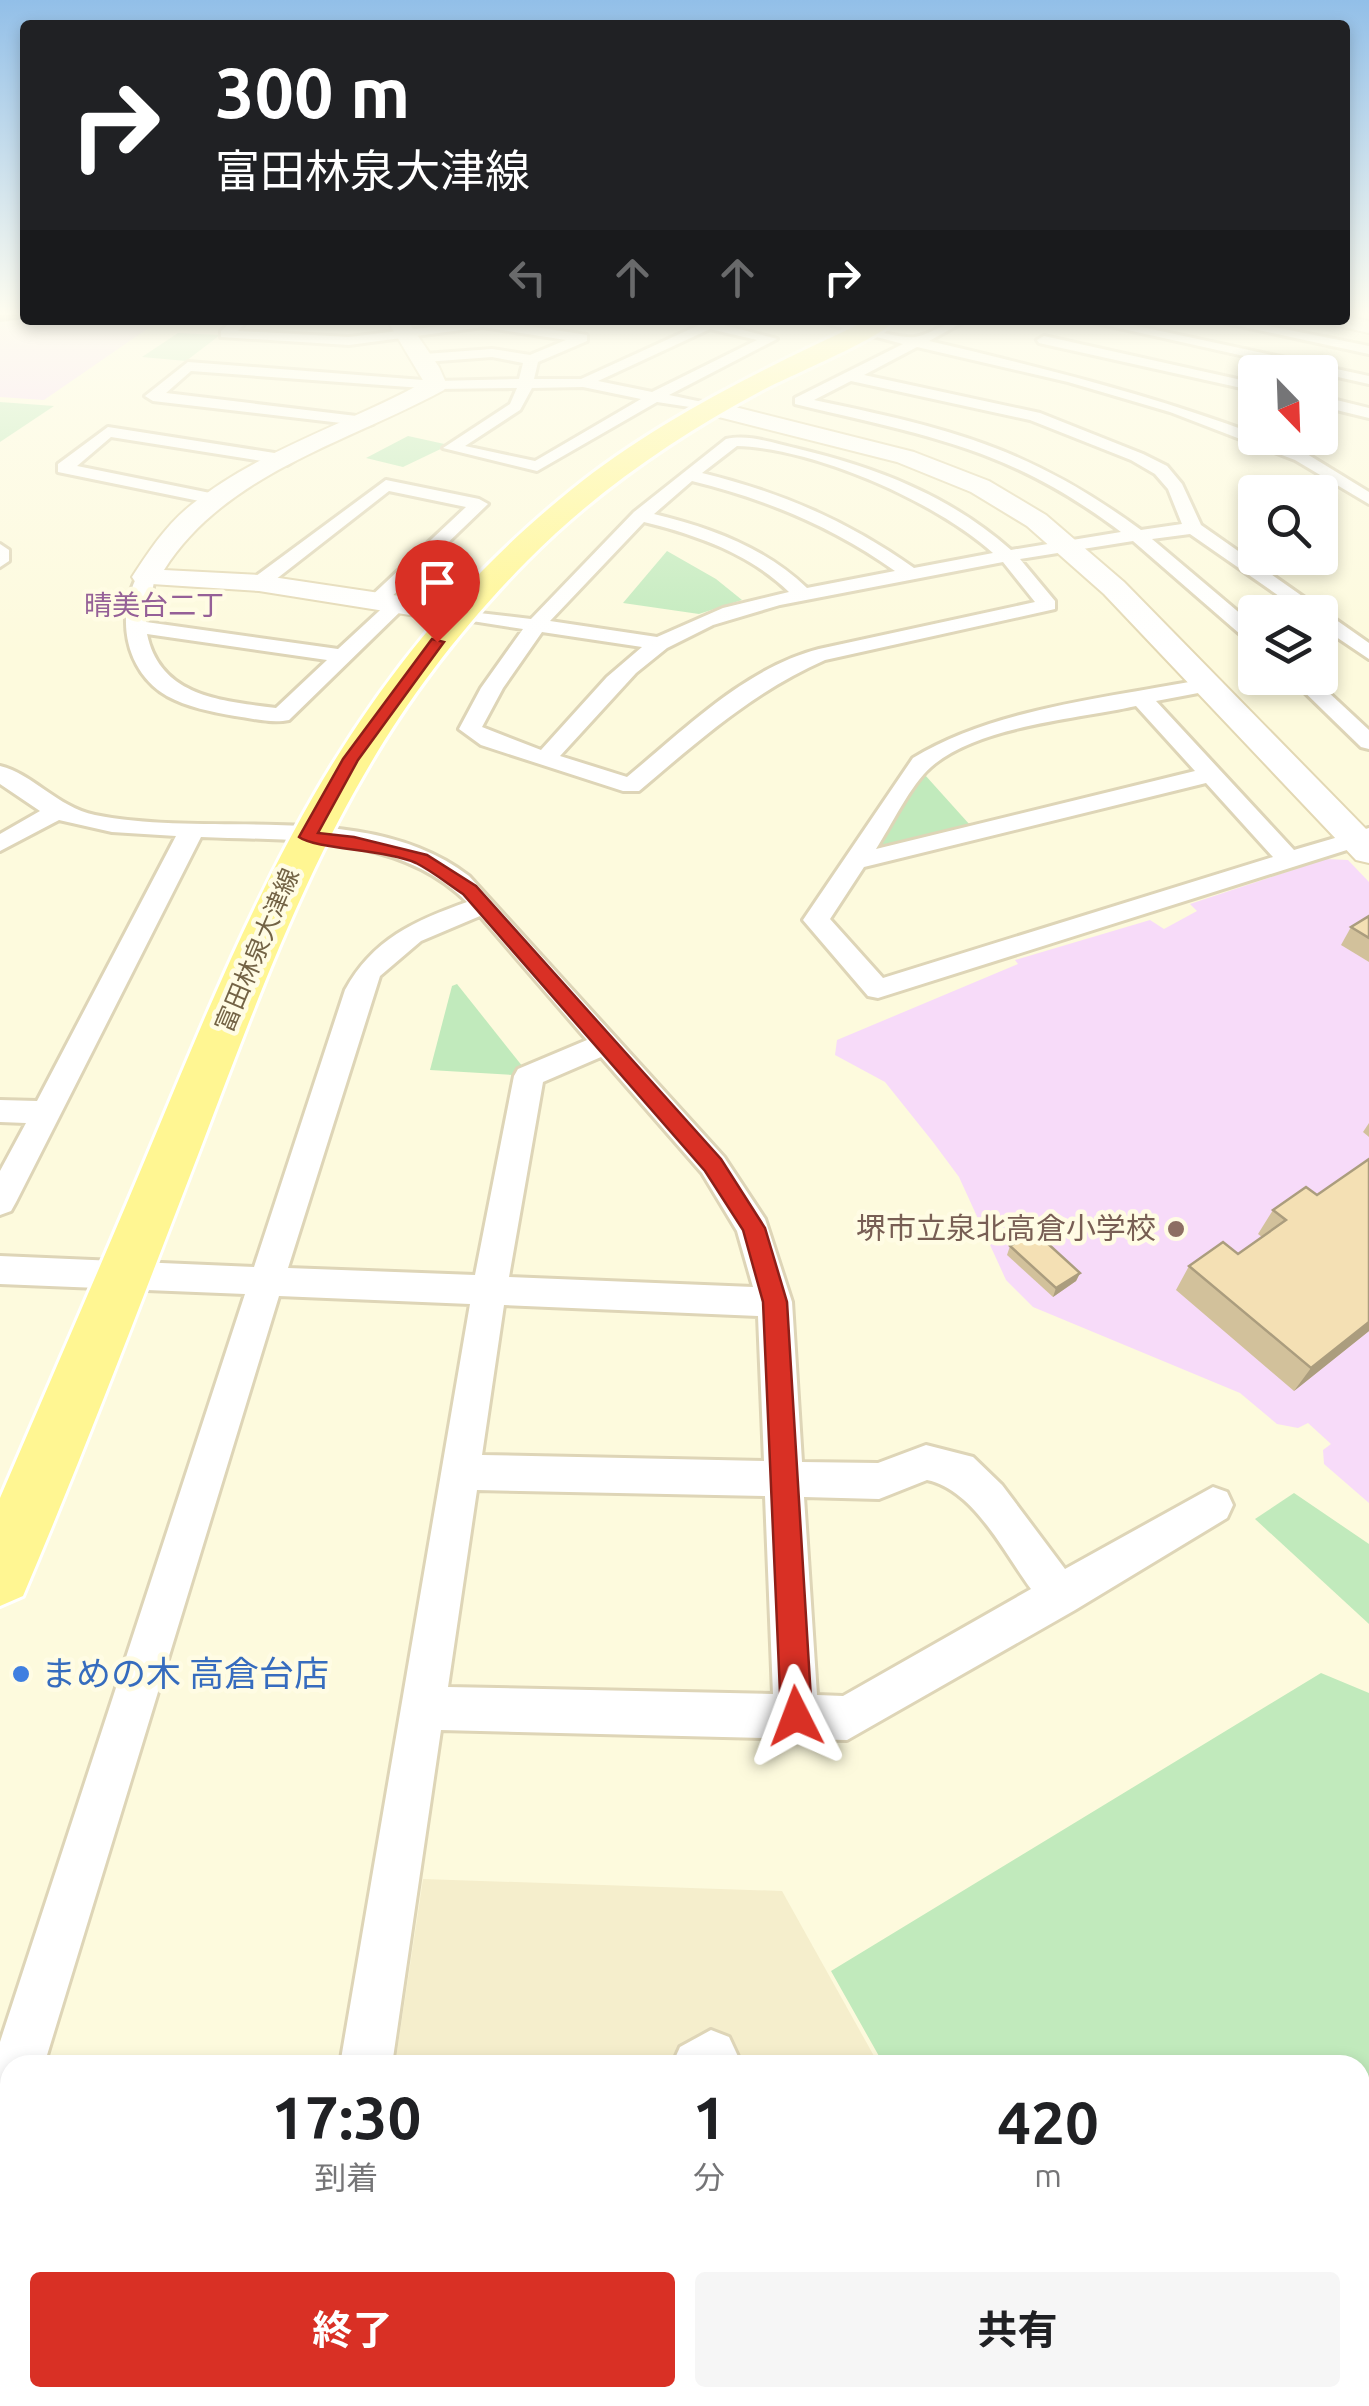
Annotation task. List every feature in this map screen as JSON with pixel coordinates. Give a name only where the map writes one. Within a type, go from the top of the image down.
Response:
[{"type":"main road","name":"富田林泉大津線","points":[[0,1574],[268,919],[351,759],[413,670],[460,614],[560,515],[680,427]]},
{"type":"street","points":[[259,583],[386,485],[480,504],[341,656],[280,715],[197,701],[152,677],[140,652],[134,602],[175,531],[214,498],[355,427]]},
{"type":"street","points":[[483,427],[451,448],[537,466],[603,427]]},
{"type":"street","points":[[793,427],[860,443],[946,472],[1014,505],[1068,544],[1365,842]]},
{"type":"street","points":[[921,427],[1016,445],[1238,612]]},
{"type":"street","points":[[946,472],[1059,427]]},
{"type":"street","points":[[1069,427],[1161,470],[1176,488],[1194,528],[1289,595]]},
{"type":"street","points":[[1223,427],[1301,456],[1369,499]]},
{"type":"street","points":[[214,498],[64,468],[108,432],[287,460]]},
{"type":"street","points":[[732,442],[788,451],[838,464],[924,498],[1006,555],[1048,605],[818,655],[787,667],[731,702],[632,786],[490,740],[470,729],[485,698],[538,625],[640,516],[732,442]]},
{"type":"street","points":[[689,475],[760,493],[818,514],[863,539],[911,574]]},
{"type":"street","points":[[640,516],[720,539],[749,553],[792,582],[804,596]]},
{"type":"street","points":[[548,756],[609,686],[660,644],[701,623],[745,608],[1006,555],[1194,528]]},
{"type":"street","points":[[0,550],[0,561]]},
{"type":"street","points":[[146,577],[259,583],[660,644]]},
{"type":"street","points":[[135,626],[341,656]]},
{"type":"street","points":[[1338,630],[1369,653]]},
{"type":"street","points":[[1206,685],[964,739],[936,752],[922,763],[816,920],[878,989],[1288,860],[1365,842]]},
{"type":"street","points":[[1319,695],[1369,742]]},
{"type":"street","points":[[1141,698],[1288,860]]},
{"type":"street","points":[[0,774],[57,811],[129,827],[354,842],[421,858],[442,869],[484,905],[713,1165],[754,1228],[775,1302],[796,1716]]},
{"type":"street","points":[[855,862],[1209,775]]},
{"type":"street","points":[[0,844],[57,811]]},
{"type":"street","points":[[0,1202],[192,830]]},
{"type":"street","points":[[21,2055],[368,968],[386,949],[413,932],[484,905]]},
{"type":"street","points":[[368,2055],[490,1287],[529,1076],[606,1043]]},
{"type":"street","points":[[0,1111],[47,1112]]},
{"type":"street","points":[[0,1270],[490,1287],[775,1302]]},
{"type":"street","points":[[461,1472],[879,1482],[926,1462],[959,1469],[988,1498],[1061,1596]]},
{"type":"street","points":[[422,1708],[848,1718],[1212,1505]]},
{"type":"shaded area","name":"堺市立泉北高倉小学校","points":[[1326,859],[1348,860],[1369,882],[1369,1503],[1324,1464],[1323,1450],[1331,1444],[1308,1423],[1298,1428],[1277,1424],[1240,1393],[1033,1307],[1006,1280],[959,1177],[933,1142],[885,1082],[835,1055],[837,1040],[1018,964],[1015,960],[1150,920],[1164,929],[1197,911],[1190,904]]},
{"type":"shaded area","points":[[423,1879],[782,1891],[873,2055],[397,2055]]},
{"type":"green space","points":[[0,427],[22,427],[0,442]]},
{"type":"green space","points":[[408,436],[449,445],[403,467],[366,458]]},
{"type":"green space","points":[[667,551],[716,579],[742,600],[699,614],[623,603]]},
{"type":"green space","points":[[925,775],[970,825],[882,847],[877,843]]},
{"type":"green space","points":[[457,984],[523,1067],[513,1075],[430,1070],[452,986]]},
{"type":"green space","points":[[1294,1493],[1369,1544],[1369,1624],[1255,1519]]},
{"type":"green space","points":[[1321,1673],[1369,1693],[1369,2055],[878,2055],[831,1971]]},
{"type":"building","points":[[1369,916],[1369,938],[1351,927]]},
{"type":"building","points":[[1369,1159],[1369,1322],[1311,1368],[1189,1266],[1223,1242],[1238,1254],[1286,1220],[1273,1210],[1306,1187],[1317,1195]]},
{"type":"building","points":[[1034,1231],[1080,1273],[1056,1288],[1010,1246]]},
{"type":"place","name":"堺市立泉北高倉小学校","points":[[1176,1229]]},
{"type":"place","name":"まめの木 高倉台店","points":[[21,1674]]},
{"type":"district","name":"晴美台二丁","points":[[154,605]]},
{"type":"route","points":[[437,642],[351,759],[308,837],[354,842],[421,858],[470,890],[713,1165],[754,1228],[775,1302],[796,1716]]}]
